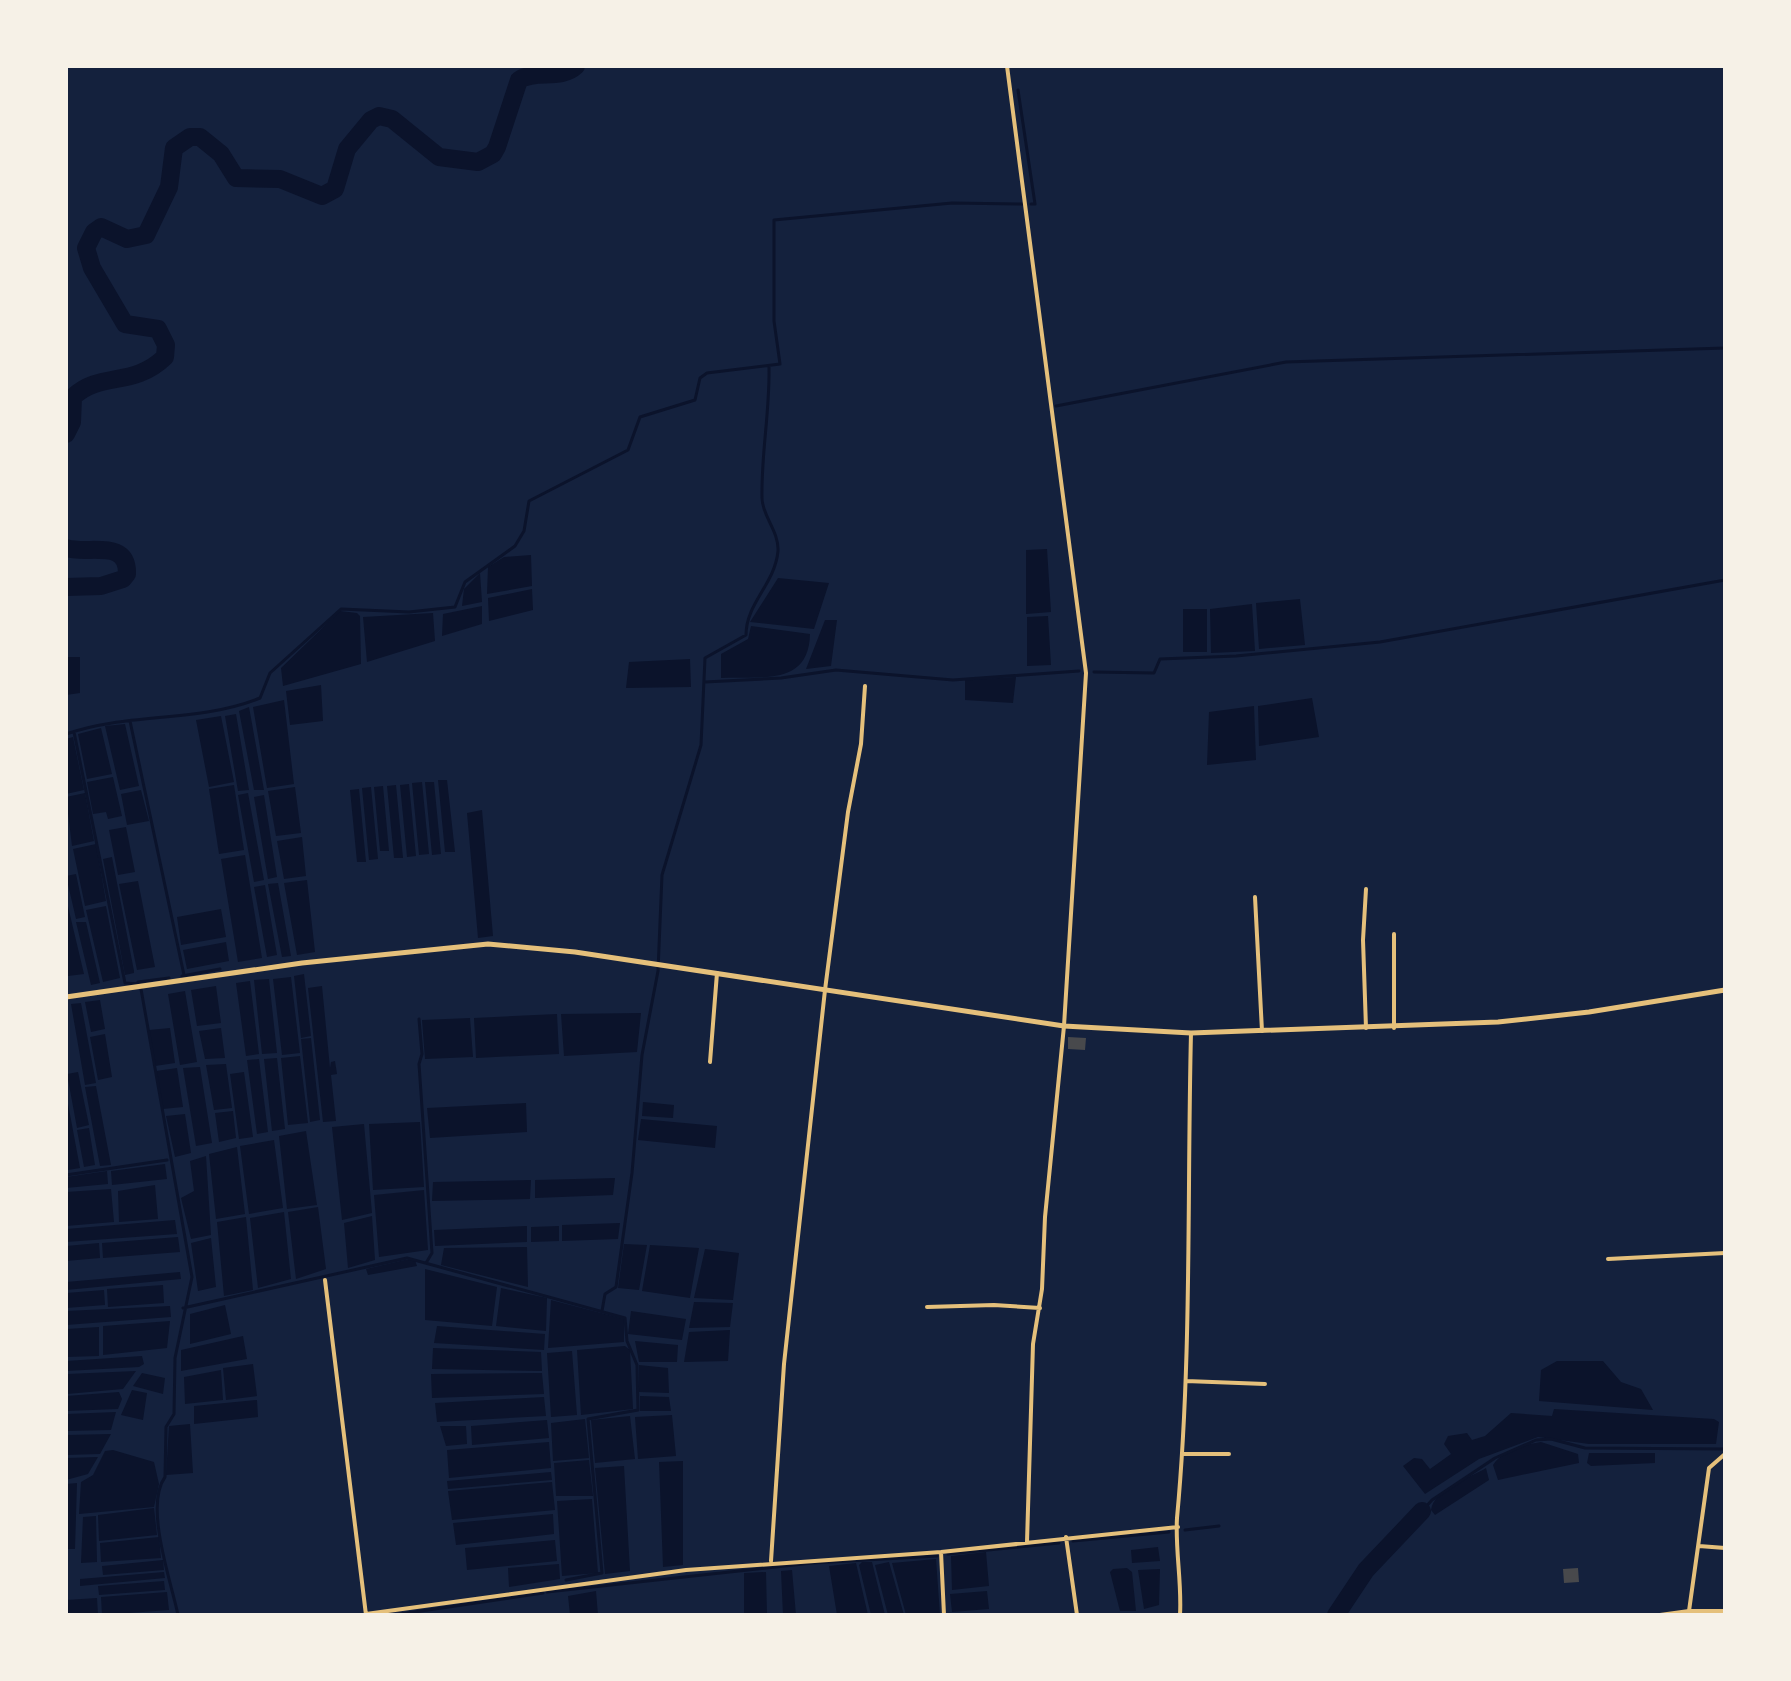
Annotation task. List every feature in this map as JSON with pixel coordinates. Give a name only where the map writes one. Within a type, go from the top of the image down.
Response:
[{"type":"street","points":[[1007,66],[1086,668],[1064,1026],[1045,1217],[1040,1308],[1033,1344],[1027,1542]]},
{"type":"street","points":[[771,1561],[784,1364],[825,990],[848,812],[861,744],[865,686]]},
{"type":"street","points":[[1366,889],[1363,940],[1366,1028]]},
{"type":"street","points":[[1255,897],[1262,1031]]},
{"type":"street","points":[[1394,934],[1394,1028]]},
{"type":"street","points":[[66,997],[302,963],[488,944],[664,965],[1064,1026],[1191,1033],[1394,1028],[1589,1012],[1725,990]]},
{"type":"street","points":[[710,1062],[717,973]]},
{"type":"street","points":[[1180,1615],[1182,1574],[1178,1527],[1186,1381],[1191,1033]]},
{"type":"street","points":[[1608,1259],[1725,1253]]},
{"type":"street","points":[[325,1280],[366,1615],[553,1586],[771,1561],[941,1552],[1178,1527]]},
{"type":"street","points":[[927,1307],[994,1305],[1040,1308]]},
{"type":"street","points":[[1186,1381],[1265,1384]]},
{"type":"street","points":[[1182,1454],[1229,1454]]},
{"type":"street","points":[[1689,1611],[1709,1468],[1725,1454]]},
{"type":"street","points":[[1066,1537],[1077,1615]]},
{"type":"street","points":[[1699,1546],[1725,1548]]},
{"type":"street","points":[[941,1552],[944,1615]]},
{"type":"street","points":[[1660,1615],[1725,1611]]},
{"type":"water","points":[[1047,549],[1051,612],[1026,614],[1026,550]]},
{"type":"water","points":[[531,555],[532,586],[487,594],[488,567],[504,557]]},
{"type":"water","points":[[480,573],[482,602],[462,606],[464,589]]},
{"type":"water","points":[[778,578],[829,583],[814,629],[750,622]]},
{"type":"water","points":[[532,589],[533,610],[489,621],[488,598]]},
{"type":"water","points":[[1300,599],[1305,645],[1259,649],[1256,603]]},
{"type":"water","points":[[1252,604],[1255,651],[1211,653],[1210,609]]},
{"type":"water","points":[[482,606],[482,624],[442,636],[443,614]]},
{"type":"water","points":[[1183,609],[1207,609],[1207,652],[1183,652]]},
{"type":"water","points":[[340,611],[360,616],[361,664],[283,686],[281,668]]},
{"type":"water","points":[[433,613],[435,641],[367,662],[363,617]]},
{"type":"water","points":[[1048,616],[1051,665],[1027,666],[1027,617]]},
{"type":"water","points":[[825,620],[837,620],[831,666],[806,669]]},
{"type":"water","points":[[751,626],[810,634],[801,663],[779,675],[721,678],[721,654],[748,639]]},
{"type":"water","points":[[66,657],[80,657],[80,693],[66,695]]},
{"type":"water","points":[[690,659],[691,687],[626,688],[629,662]]},
{"type":"water","points":[[1016,677],[1013,703],[965,700],[965,680]]},
{"type":"water","points":[[321,685],[323,721],[290,725],[286,691]]},
{"type":"water","points":[[1312,698],[1319,737],[1259,746],[1258,706]]},
{"type":"water","points":[[284,700],[294,784],[267,788],[253,707]]},
{"type":"water","points":[[1254,706],[1256,760],[1207,765],[1209,712]]},
{"type":"water","points":[[249,707],[264,790],[254,790],[239,711]]},
{"type":"water","points":[[236,714],[249,790],[238,791],[225,716]]},
{"type":"water","points":[[221,716],[234,782],[209,787],[196,720]]},
{"type":"water","points":[[125,724],[139,786],[120,790],[105,726]]},
{"type":"water","points":[[101,728],[112,774],[87,779],[78,734]]},
{"type":"water","points":[[73,737],[84,790],[66,794],[66,739]]},
{"type":"water","points":[[113,777],[122,816],[108,819],[106,812],[93,814],[87,782]]},
{"type":"water","points":[[438,780],[447,780],[455,852],[445,852]]},
{"type":"water","points":[[422,782],[429,854],[419,855],[412,783]]},
{"type":"water","points":[[425,782],[434,782],[441,854],[432,855]]},
{"type":"water","points":[[409,784],[416,856],[407,857],[400,785]]},
{"type":"water","points":[[234,785],[244,850],[219,854],[209,789]]},
{"type":"water","points":[[396,785],[403,858],[394,858],[387,786]]},
{"type":"water","points":[[383,786],[389,851],[380,851],[374,787]]},
{"type":"water","points":[[295,787],[301,833],[276,836],[268,791]]},
{"type":"water","points":[[371,787],[378,859],[369,860],[362,788]]},
{"type":"water","points":[[359,789],[366,862],[357,862],[350,790]]},
{"type":"water","points":[[141,790],[149,821],[127,825],[121,794]]},
{"type":"water","points":[[85,793],[94,841],[72,846],[66,797]]},
{"type":"water","points":[[248,793],[264,880],[254,882],[238,795]]},
{"type":"water","points":[[264,795],[277,877],[268,879],[254,797]]},
{"type":"water","points":[[482,810],[493,936],[478,938],[467,813]]},
{"type":"water","points":[[126,827],[135,872],[118,875],[109,830]]},
{"type":"water","points":[[302,837],[306,876],[284,879],[277,841]]},
{"type":"water","points":[[96,844],[106,901],[85,906],[73,849]]},
{"type":"water","points":[[245,855],[262,958],[238,962],[221,859]]},
{"type":"water","points":[[112,857],[134,971],[125,975],[103,859]]},
{"type":"water","points":[[76,874],[85,917],[76,919],[66,876]]},
{"type":"water","points":[[307,880],[315,952],[297,955],[284,883]]},
{"type":"water","points":[[138,881],[155,967],[137,970],[119,884]]},
{"type":"water","points":[[278,883],[291,956],[282,957],[268,884]]},
{"type":"water","points":[[265,885],[277,955],[267,957],[254,887]]},
{"type":"water","points":[[66,898],[84,974],[68,976]]},
{"type":"water","points":[[106,906],[120,978],[103,982],[86,910]]},
{"type":"water","points":[[221,909],[226,937],[181,945],[177,917]]},
{"type":"water","points":[[76,922],[86,922],[100,983],[91,985]]},
{"type":"water","points":[[226,942],[229,961],[187,969],[183,950]]},
{"type":"water","points":[[304,974],[311,1036],[301,1038],[294,976]]},
{"type":"water","points":[[291,977],[300,1053],[282,1055],[273,979]]},
{"type":"water","points":[[269,979],[277,1053],[262,1054],[254,980]]},
{"type":"water","points":[[250,981],[259,1054],[246,1056],[236,983]]},
{"type":"water","points":[[216,986],[221,1023],[197,1026],[191,990]]},
{"type":"water","points":[[322,986],[330,1068],[331,1062],[335,1061],[337,1074],[331,1075],[336,1121],[323,1122],[308,988]]},
{"type":"water","points":[[185,991],[197,1062],[180,1065],[168,994]]},
{"type":"water","points":[[100,1000],[105,1029],[91,1032],[85,1002]]},
{"type":"water","points":[[81,1003],[96,1083],[85,1085],[71,1004]]},
{"type":"water","points":[[641,1013],[637,1052],[564,1056],[561,1014]]},
{"type":"water","points":[[557,1014],[559,1054],[476,1058],[474,1018]]},
{"type":"water","points":[[470,1018],[473,1057],[425,1059],[422,1020]]},
{"type":"water","points":[[170,1028],[175,1063],[155,1066],[149,1030]]},
{"type":"water","points":[[221,1028],[225,1058],[205,1059],[199,1031]]},
{"type":"water","points":[[105,1034],[112,1077],[98,1080],[90,1037]]},
{"type":"water","points":[[311,1038],[320,1120],[310,1122],[301,1039]]},
{"type":"water","points":[[300,1056],[308,1123],[288,1125],[281,1058]]},
{"type":"water","points":[[277,1058],[285,1129],[272,1131],[264,1059]]},
{"type":"water","points":[[259,1059],[268,1132],[257,1134],[247,1060]]},
{"type":"water","points":[[226,1064],[232,1108],[214,1110],[206,1065]]},
{"type":"water","points":[[200,1067],[212,1143],[196,1146],[183,1068]]},
{"type":"water","points":[[177,1068],[183,1107],[163,1109],[156,1071]]},
{"type":"water","points":[[78,1072],[89,1125],[77,1128],[67,1074]]},
{"type":"water","points":[[244,1072],[253,1137],[239,1139],[230,1074]]},
{"type":"water","points":[[96,1086],[111,1165],[100,1166],[85,1087]]},
{"type":"water","points":[[66,1093],[80,1168],[68,1170],[66,1160]]},
{"type":"water","points":[[643,1102],[674,1105],[673,1118],[642,1116]]},
{"type":"water","points":[[526,1103],[527,1132],[430,1138],[427,1108]]},
{"type":"water","points":[[233,1111],[236,1138],[219,1142],[215,1113]]},
{"type":"water","points":[[185,1114],[191,1153],[175,1157],[166,1116]]},
{"type":"water","points":[[641,1119],[717,1126],[715,1148],[638,1140]]},
{"type":"water","points":[[420,1122],[424,1187],[373,1190],[369,1124]]},
{"type":"water","points":[[364,1124],[372,1213],[342,1220],[332,1127]]},
{"type":"water","points":[[89,1128],[95,1165],[84,1167],[77,1130]]},
{"type":"water","points":[[306,1131],[317,1205],[287,1209],[279,1136]]},
{"type":"water","points":[[274,1140],[283,1208],[249,1214],[240,1146]]},
{"type":"water","points":[[237,1147],[245,1214],[216,1219],[209,1154]]},
{"type":"water","points":[[206,1156],[211,1235],[191,1239],[181,1198],[194,1191],[190,1161]]},
{"type":"water","points":[[165,1164],[167,1179],[112,1185],[111,1171]]},
{"type":"water","points":[[107,1171],[108,1184],[66,1188],[66,1177]]},
{"type":"water","points":[[615,1178],[613,1195],[535,1198],[535,1180]]},
{"type":"water","points":[[531,1180],[530,1199],[432,1201],[433,1182]]},
{"type":"water","points":[[155,1185],[158,1219],[119,1222],[118,1191]]},
{"type":"water","points":[[111,1189],[114,1222],[66,1226],[66,1192]]},
{"type":"water","points":[[424,1190],[428,1250],[379,1257],[374,1195]]},
{"type":"water","points":[[318,1207],[326,1269],[296,1279],[288,1212]]},
{"type":"water","points":[[284,1212],[291,1279],[258,1288],[250,1218]]},
{"type":"water","points":[[372,1216],[375,1260],[348,1268],[344,1223]]},
{"type":"water","points":[[246,1217],[253,1290],[224,1296],[217,1222]]},
{"type":"water","points":[[175,1220],[177,1234],[66,1242],[66,1229]]},
{"type":"water","points":[[620,1223],[618,1239],[562,1241],[562,1225]]},
{"type":"water","points":[[527,1226],[527,1242],[435,1246],[434,1230]]},
{"type":"water","points":[[559,1226],[559,1241],[531,1242],[531,1227]]},
{"type":"water","points":[[178,1237],[180,1252],[103,1258],[102,1243]]},
{"type":"water","points":[[211,1238],[216,1287],[198,1291],[191,1243]]},
{"type":"water","points":[[99,1243],[100,1258],[66,1261],[66,1246]]},
{"type":"water","points":[[624,1244],[647,1245],[639,1290],[618,1288]]},
{"type":"water","points":[[650,1245],[699,1248],[690,1298],[642,1291]]},
{"type":"water","points":[[527,1247],[528,1287],[441,1265],[444,1248]]},
{"type":"water","points":[[705,1249],[739,1253],[733,1300],[694,1298]]},
{"type":"water","points":[[415,1260],[417,1266],[368,1275],[366,1269]]},
{"type":"water","points":[[425,1269],[497,1287],[492,1326],[425,1320]]},
{"type":"water","points":[[180,1272],[181,1279],[66,1290],[66,1282]]},
{"type":"water","points":[[163,1285],[164,1303],[108,1307],[107,1289]]},
{"type":"water","points":[[501,1288],[547,1298],[546,1331],[496,1326]]},
{"type":"water","points":[[104,1290],[105,1305],[66,1308],[66,1293]]},
{"type":"water","points":[[551,1300],[624,1319],[624,1342],[548,1348]]},
{"type":"water","points":[[694,1302],[733,1303],[730,1327],[689,1328]]},
{"type":"water","points":[[225,1305],[231,1334],[190,1344],[190,1314]]},
{"type":"water","points":[[170,1306],[171,1317],[66,1325],[66,1311]]},
{"type":"water","points":[[631,1311],[686,1319],[682,1340],[628,1334]]},
{"type":"water","points":[[170,1321],[167,1348],[103,1355],[103,1326]]},
{"type":"water","points":[[437,1326],[545,1334],[544,1350],[434,1343]]},
{"type":"water","points":[[99,1327],[99,1356],[66,1357],[66,1329]]},
{"type":"water","points":[[730,1330],[728,1361],[684,1362],[689,1332]]},
{"type":"water","points":[[243,1336],[247,1359],[181,1371],[181,1350]]},
{"type":"water","points":[[635,1341],[678,1345],[677,1362],[639,1362]]},
{"type":"water","points":[[625,1346],[630,1350],[633,1409],[581,1415],[577,1350]]},
{"type":"water","points":[[433,1348],[541,1352],[542,1371],[432,1369]]},
{"type":"water","points":[[572,1351],[577,1415],[551,1417],[547,1353]]},
{"type":"water","points":[[142,1356],[144,1364],[139,1367],[66,1371],[66,1361]]},
{"type":"water","points":[[1557,1361],[1603,1361],[1621,1382],[1641,1389],[1653,1410],[1539,1401],[1541,1370]]},
{"type":"water","points":[[253,1364],[257,1396],[226,1400],[223,1368]]},
{"type":"water","points":[[639,1365],[668,1368],[669,1393],[639,1392]]},
{"type":"water","points":[[221,1370],[223,1400],[185,1404],[184,1377]]},
{"type":"water","points":[[136,1371],[123,1389],[67,1394],[67,1374]]},
{"type":"water","points":[[142,1373],[165,1378],[163,1394],[133,1386]]},
{"type":"water","points":[[542,1373],[544,1394],[432,1398],[431,1374]]},
{"type":"water","points":[[132,1390],[147,1393],[143,1420],[121,1415]]},
{"type":"water","points":[[119,1392],[122,1399],[118,1409],[66,1411],[66,1396]]},
{"type":"water","points":[[640,1396],[669,1397],[671,1411],[640,1411]]},
{"type":"water","points":[[544,1397],[546,1416],[437,1422],[435,1403]]},
{"type":"water","points":[[257,1400],[258,1417],[194,1424],[194,1406]]},
{"type":"water","points":[[1554,1409],[1714,1419],[1719,1422],[1716,1444],[1589,1444],[1538,1437],[1479,1459],[1425,1494],[1403,1466],[1414,1458],[1422,1459],[1430,1469],[1451,1454],[1444,1444],[1448,1436],[1467,1433],[1472,1440],[1485,1436],[1511,1413],[1552,1416]]},
{"type":"water","points":[[116,1412],[111,1430],[66,1431],[66,1414]]},
{"type":"water","points":[[672,1415],[676,1456],[638,1459],[635,1417]]},
{"type":"water","points":[[630,1416],[635,1459],[595,1463],[591,1420]]},
{"type":"water","points":[[585,1419],[589,1458],[553,1461],[551,1423]]},
{"type":"water","points":[[547,1420],[549,1438],[472,1445],[471,1426]]},
{"type":"water","points":[[190,1424],[193,1473],[166,1475],[169,1426]]},
{"type":"water","points":[[440,1426],[466,1426],[467,1444],[446,1446]]},
{"type":"water","points":[[111,1434],[100,1454],[66,1455],[66,1435]]},
{"type":"water","points":[[549,1442],[551,1468],[449,1478],[447,1450]]},
{"type":"water","points":[[1541,1442],[1578,1454],[1579,1463],[1498,1480],[1493,1465],[1497,1460],[1514,1449]]},
{"type":"water","points":[[113,1450],[154,1462],[159,1484],[154,1507],[79,1514],[81,1482],[93,1475],[105,1451]]},
{"type":"water","points":[[1589,1453],[1655,1453],[1655,1463],[1591,1466],[1587,1463]]},
{"type":"water","points":[[98,1457],[88,1474],[66,1480],[66,1458]]},
{"type":"water","points":[[589,1460],[593,1496],[556,1496],[554,1463]]},
{"type":"water","points":[[683,1461],[683,1565],[663,1567],[659,1462]]},
{"type":"water","points":[[624,1466],[630,1571],[605,1574],[595,1468]]},
{"type":"water","points":[[1486,1468],[1489,1480],[1435,1515],[1431,1510],[1439,1496]]},
{"type":"water","points":[[551,1472],[552,1480],[448,1489],[447,1481]]},
{"type":"water","points":[[552,1482],[555,1510],[452,1520],[448,1491]]},
{"type":"water","points":[[77,1483],[75,1549],[66,1549],[66,1484]]},
{"type":"water","points":[[592,1499],[598,1573],[562,1576],[557,1501]]},
{"type":"water","points":[[154,1508],[157,1535],[99,1541],[98,1515]]},
{"type":"water","points":[[553,1514],[554,1534],[456,1545],[453,1523]]},
{"type":"water","points":[[96,1516],[97,1562],[81,1563],[83,1517]]},
{"type":"water","points":[[159,1537],[161,1558],[101,1562],[100,1543]]},
{"type":"water","points":[[555,1540],[557,1561],[467,1570],[465,1548]]},
{"type":"water","points":[[1158,1547],[1160,1561],[1132,1563],[1131,1550]]},
{"type":"water","points":[[986,1552],[989,1586],[952,1590],[951,1556]]},
{"type":"water","points":[[936,1559],[940,1615],[906,1615],[892,1563]]},
{"type":"water","points":[[163,1560],[164,1570],[103,1575],[102,1566]]},
{"type":"water","points":[[872,1562],[885,1615],[871,1615],[859,1565]]},
{"type":"water","points":[[889,1562],[904,1615],[888,1615],[875,1565]]},
{"type":"water","points":[[856,1563],[868,1615],[837,1615],[829,1566]]},
{"type":"water","points":[[559,1564],[560,1579],[509,1587],[508,1568]]},
{"type":"water","points":[[1127,1568],[1132,1572],[1136,1611],[1120,1611],[1110,1572]]},
{"type":"water","points":[[1160,1569],[1159,1605],[1144,1609],[1138,1570]]},
{"type":"water","points":[[792,1570],[796,1615],[783,1615],[781,1571]]},
{"type":"water","points":[[164,1572],[165,1578],[80,1586],[80,1579]]},
{"type":"water","points":[[766,1572],[767,1615],[744,1615],[744,1573]]},
{"type":"water","points":[[164,1581],[165,1590],[99,1595],[98,1586]]},
{"type":"water","points":[[596,1591],[598,1615],[570,1615],[568,1596]]},
{"type":"water","points":[[987,1591],[989,1609],[952,1612],[950,1594]]},
{"type":"water","points":[[167,1592],[169,1610],[102,1615],[101,1597]]},
{"type":"water","points":[[97,1598],[98,1615],[66,1615],[66,1600]]},
{"type":"building","points":[[1068,1037],[1086,1038],[1085,1050],[1068,1049]]},
{"type":"building","points":[[1578,1568],[1579,1582],[1564,1583],[1563,1569]]},
{"type":"waterway","points":[[66,434],[72,422],[73,397],[83,389],[141,373],[165,357],[166,345],[158,329],[125,324],[92,268],[86,248],[94,232],[101,227],[127,239],[146,235],[169,187],[174,148],[190,137],[200,137],[221,154],[236,178],[280,179],[322,196],[335,189],[347,149],[371,120],[379,116],[392,119],[439,157],[478,162],[493,154],[497,147],[519,80],[533,75],[563,73],[576,66]]},
{"type":"waterway","points":[[1018,90],[1035,204],[1031,204]]},
{"type":"waterway","points":[[66,734],[114,723],[212,711],[260,698],[270,673],[341,609],[409,612],[455,607],[465,582],[515,546],[524,531],[529,501],[628,450],[640,417],[695,400],[700,378],[707,373],[780,364],[774,321],[774,220],[952,203],[1025,204]]},
{"type":"waterway","points":[[1056,406],[1286,362],[1725,348]]},
{"type":"waterway","points":[[602,1311],[605,1294],[616,1287],[632,1173],[642,1055],[658,971],[662,875],[701,745],[705,658],[746,635],[751,613],[776,563],[778,544],[762,498],[769,367]]},
{"type":"waterway","points":[[66,548],[114,552],[126,563],[127,574],[123,579],[101,586],[66,587]]},
{"type":"waterway","points":[[1094,672],[1154,673],[1160,659],[1236,656],[1380,642],[1725,580]]},
{"type":"waterway","points":[[705,682],[781,678],[836,670],[953,680],[1079,671]]},
{"type":"waterway","points":[[130,721],[184,975]]},
{"type":"waterway","points":[[74,732],[125,983],[139,984]]},
{"type":"waterway","points":[[182,976],[220,969]]},
{"type":"waterway","points":[[138,982],[169,978]]},
{"type":"waterway","points":[[141,989],[192,1277],[175,1358],[174,1414],[166,1427],[165,1477],[157,1506],[161,1544],[178,1615]]},
{"type":"waterway","points":[[419,1019],[422,1054],[419,1064],[432,1253],[426,1263]]},
{"type":"waterway","points":[[66,1175],[167,1160]]},
{"type":"waterway","points":[[183,1308],[407,1258],[625,1318],[627,1341],[637,1365],[638,1410],[588,1419],[602,1573],[566,1580]]},
{"type":"waterway","points":[[1422,1511],[1432,1500],[1495,1458],[1536,1440],[1551,1439],[1585,1448],[1725,1449]]},
{"type":"waterway","points":[[1336,1615],[1366,1570],[1422,1511]]},
{"type":"waterway","points":[[1185,1530],[1219,1526]]},
{"type":"waterway","points":[[1073,1541],[1169,1532]]},
{"type":"waterway","points":[[948,1554],[1059,1543]]},
{"type":"waterway","points":[[547,1592],[812,1563],[937,1556]]},
{"type":"waterway","points":[[394,1615],[543,1593]]}]
